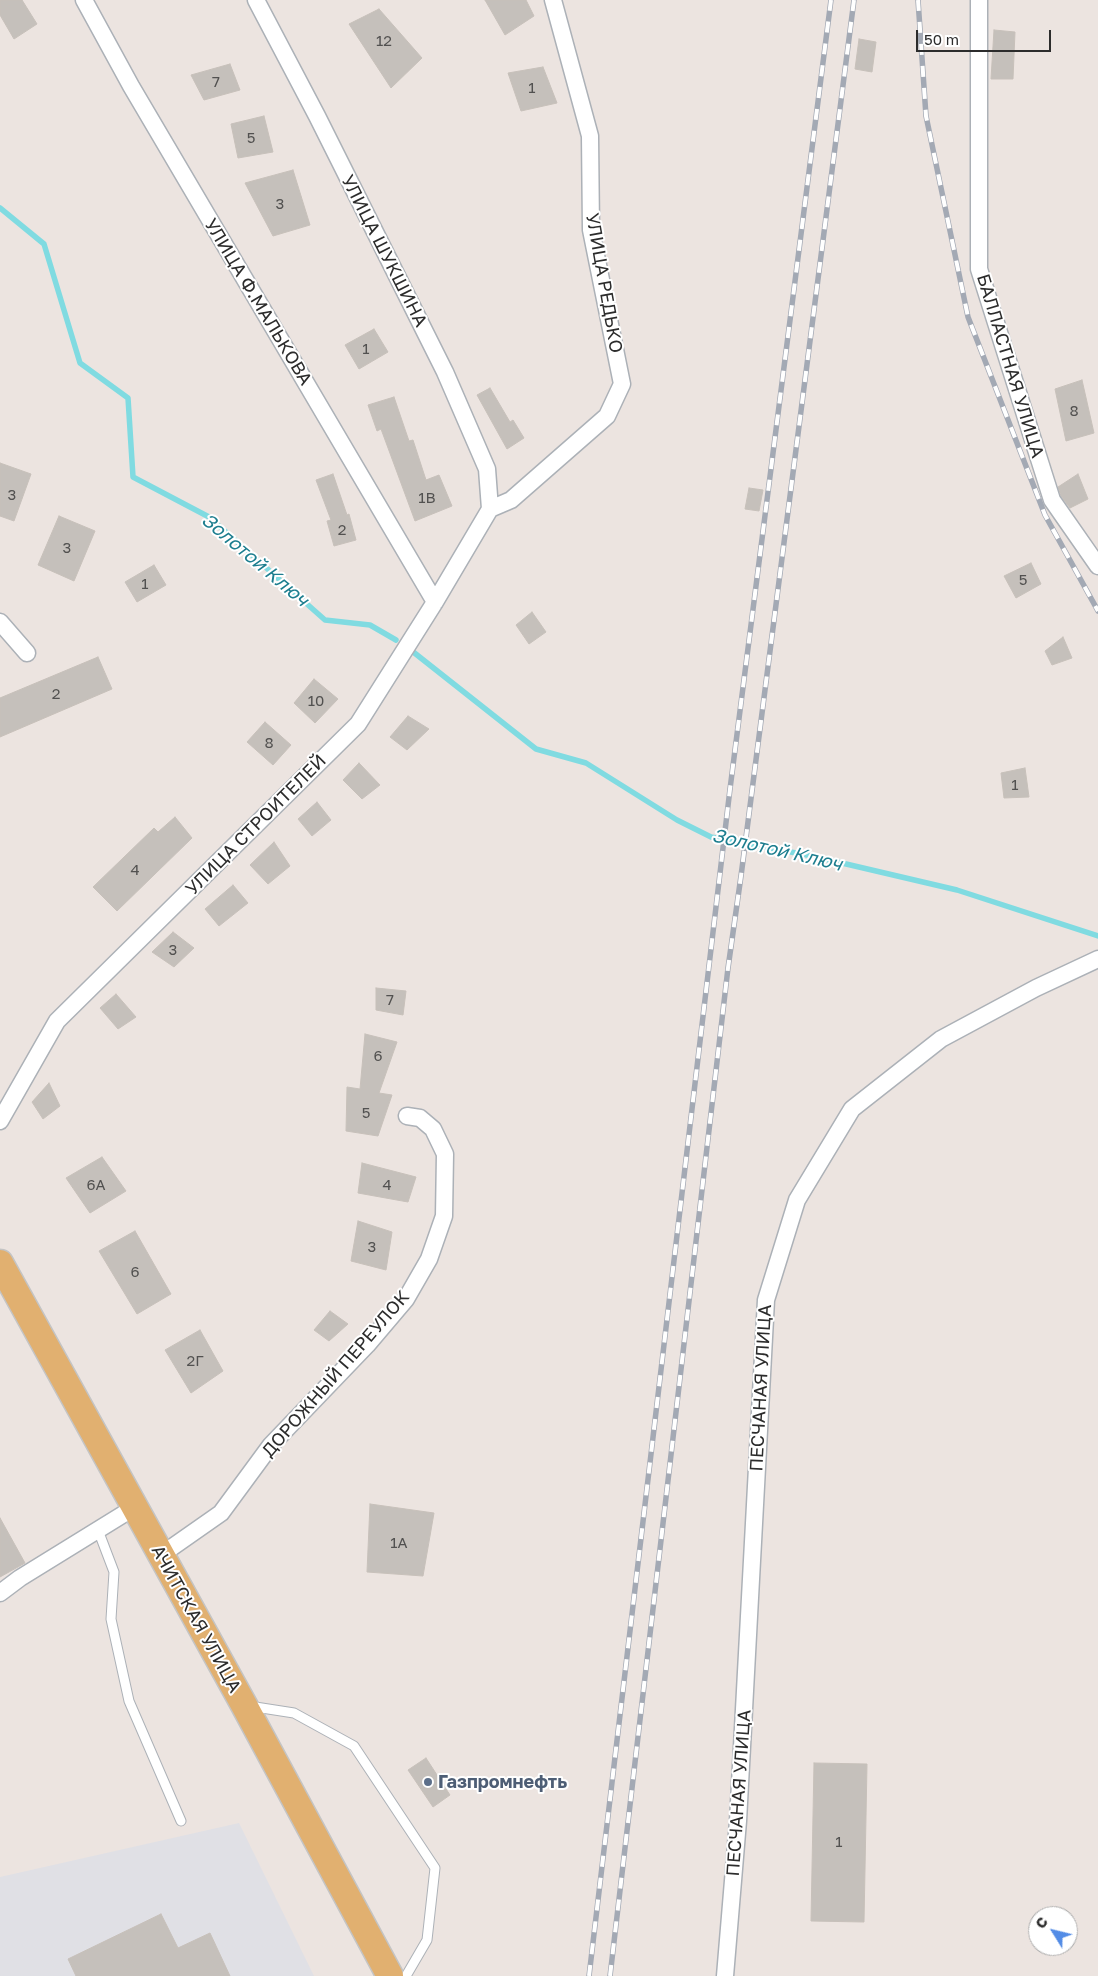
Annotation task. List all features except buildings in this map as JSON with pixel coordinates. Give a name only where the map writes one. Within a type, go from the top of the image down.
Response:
[{"type":"main road","name":"АЧИТСКАЯ УЛИЦА","points":[[2,1272],[244,1705],[390,1976]]},
{"type":"street","name":"УЛИЦА Ф.МАЛЬКОВА","points":[[84,0],[136,94],[435,602]]},
{"type":"street","name":"УЛИЦА ШУКШИНА","points":[[256,0],[317,116],[445,372],[487,469],[490,509]]},
{"type":"street","name":"УЛИЦА РЕДЬКО","points":[[490,509],[511,500],[607,416],[622,384],[591,230],[590,136],[553,0]]},
{"type":"street","name":"БАЛЛАСТНАЯ УЛИЦА","points":[[979,0],[979,269],[1052,500],[1098,566]]},
{"type":"street","name":"УЛИЦА СТРОИТЕЛЕЙ","points":[[0,1121],[57,1021],[358,724],[435,602],[490,509]]},
{"type":"street","points":[[0,622],[27,653]]},
{"type":"street","name":"ПЕСЧАНАЯ УЛИЦА","points":[[726,1976],[738,1821],[766,1300],[797,1200],[852,1109],[941,1039],[1036,988],[1098,959]]},
{"type":"street","name":"ДОРОЖНЫЙ ПЕРЕУЛОК","points":[[161,1555],[221,1513],[271,1445],[367,1345],[406,1299],[429,1259],[444,1216],[445,1154],[433,1129],[420,1118],[407,1116]]},
{"type":"street","points":[[0,1593],[20,1578],[135,1508]]},
{"type":"lane","points":[[98,1530],[114,1572],[111,1619],[129,1701],[180,1821]]},
{"type":"lane","points":[[244,1705],[294,1712],[354,1746],[435,1868],[427,1940],[406,1976]]},
{"type":"shaded area","points":[[239,1823],[314,1976],[0,1976],[0,1877]]},
{"type":"waterway","name":"Золотой Ключ","points":[[0,208],[44,244],[80,363],[128,398],[133,477],[209,517],[325,620],[370,625],[396,640]]},
{"type":"waterway","name":"Золотой Ключ","points":[[412,651],[536,749],[586,763],[677,820],[711,837],[812,856],[957,890],[1098,936]]},
{"type":"railway","points":[[589,1976],[730,789],[831,0]]},
{"type":"railway","points":[[610,1976],[728,968],[854,0]]},
{"type":"railway","points":[[918,0],[926,116],[968,317],[1045,515],[1098,611]]},
{"type":"place","name":"Газпромнефть","points":[[428,1782]]}]
